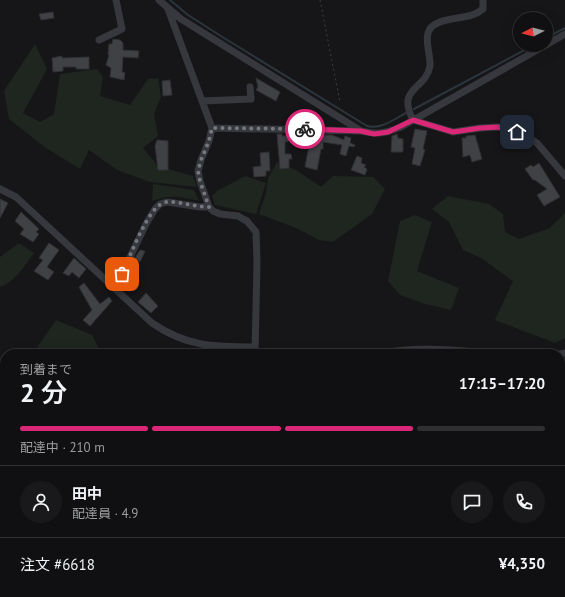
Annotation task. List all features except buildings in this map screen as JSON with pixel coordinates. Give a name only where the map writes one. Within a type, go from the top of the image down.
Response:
[{"type":"street","points":[[99,40],[122,29],[116,0]]},
{"type":"street","points":[[159,0],[181,19],[361,131]]},
{"type":"street","points":[[413,120],[407,106],[408,100],[430,67],[428,37],[430,29],[433,25],[444,20],[477,14],[483,9],[483,0]]},
{"type":"street","points":[[167,7],[212,128],[198,171],[209,207],[212,211],[220,214],[238,216],[250,224],[256,232],[257,262],[255,349]]},
{"type":"street","points":[[553,41],[565,34]]},
{"type":"street","points":[[212,128],[361,131],[374,134],[388,132],[413,120],[534,52]]},
{"type":"street","points":[[202,101],[251,98],[250,87]]},
{"type":"street","points":[[413,120],[453,132],[498,127],[511,130],[527,136],[538,143],[565,176]]},
{"type":"street","points":[[0,189],[16,197],[152,323],[166,333],[195,343],[244,349]]},
{"type":"street","points":[[115,288],[146,224],[155,209],[160,204],[167,202],[209,207]]},
{"type":"street","points":[[413,349],[444,349]]},
{"type":"path","points":[[320,0],[340,102]]},
{"type":"shaded area","points":[[35,44],[47,69],[23,113],[40,122],[54,114],[60,74],[97,69],[103,77],[100,96],[130,105],[148,79],[158,78],[161,97],[154,114],[158,136],[143,148],[158,166],[193,176],[197,187],[150,182],[117,170],[89,150],[80,169],[43,146],[9,119],[4,91]]},
{"type":"shaded area","points":[[277,162],[296,170],[321,187],[333,176],[373,177],[385,189],[372,214],[333,242],[319,240],[296,228],[259,214],[266,193],[268,178]]},
{"type":"shaded area","points":[[245,176],[266,183],[256,214],[215,205],[212,196],[217,191]]},
{"type":"shaded area","points":[[153,184],[194,190],[199,201],[181,197],[171,197],[152,201]]},
{"type":"shaded area","points":[[448,196],[489,204],[503,214],[505,232],[519,239],[550,228],[565,213],[565,338],[555,343],[495,320],[513,281],[481,258],[463,250],[449,222],[432,209]]},
{"type":"shaded area","points":[[415,215],[432,222],[417,271],[459,288],[451,310],[422,303],[400,295],[388,281],[400,221]]},
{"type":"shaded area","points":[[19,243],[34,253],[15,277],[0,287],[0,257]]},
{"type":"shaded area","points":[[56,320],[92,335],[99,349],[36,349]]},
{"type":"waterway","points":[[170,0],[188,15],[367,126],[372,127],[382,125],[406,113]]},
{"type":"waterway","points":[[553,34],[565,28]]},
{"type":"waterway","points":[[414,109],[521,52]]},
{"type":"way so far","points":[[122,274],[146,224],[155,209],[160,204],[167,202],[209,207],[198,171],[212,128],[305,129]]},
{"type":"route","points":[[305,129],[361,131],[374,134],[388,132],[413,120],[453,132],[498,127],[517,132]]}]
